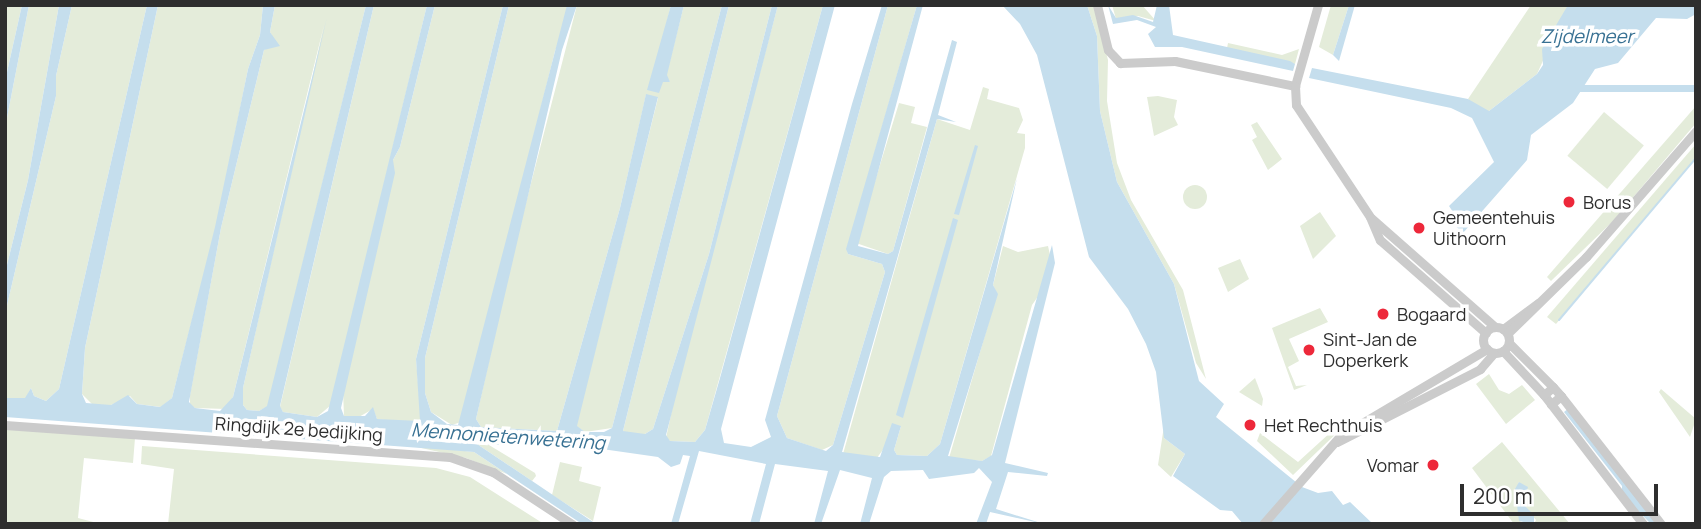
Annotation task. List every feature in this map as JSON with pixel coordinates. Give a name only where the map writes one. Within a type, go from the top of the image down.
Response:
[{"type":"street","points":[[1097,5],[1112,56],[1127,64],[1175,61],[1295,86]]},
{"type":"street","points":[[1318,5],[1295,86],[1296,105],[1370,217],[1384,244],[1486,333],[1500,341],[1643,524]]},
{"type":"street","points":[[1266,520],[1296,483],[1361,421],[1500,341],[1595,247],[1696,131]]},
{"type":"street","points":[[1370,217],[1500,341],[1553,387],[1661,524]]},
{"type":"street","points":[[1486,333],[1500,341]]},
{"type":"street","points":[[1544,394],[1553,387]]},
{"type":"street","points":[[1551,404],[1561,396]]},
{"type":"street","name":"Ringdijk 2e bedijking","points":[[5,425],[450,457],[493,472],[572,524]]},
{"type":"green space","points":[[5,5],[22,5],[5,81]]},
{"type":"green space","points":[[29,5],[59,5],[28,180],[5,273],[5,128]]},
{"type":"green space","points":[[72,5],[147,5],[59,389],[46,401],[34,396],[31,388],[26,398],[11,399],[5,398],[5,314],[56,96],[56,76]]},
{"type":"green space","points":[[158,5],[263,5],[260,35],[248,69],[216,227],[172,398],[161,407],[137,404],[130,396],[111,405],[93,405],[82,394],[85,348]]},
{"type":"green space","points":[[275,5],[366,5],[268,406],[259,411],[247,410],[243,405],[243,388],[324,25],[233,397],[226,409],[195,408],[190,406],[190,395],[221,228],[264,50],[276,43],[270,32]]},
{"type":"green space","points":[[374,5],[427,5],[331,405],[317,417],[283,412],[280,407]]},
{"type":"green space","points":[[435,5],[503,5],[416,359],[421,419],[409,423],[377,419],[373,409],[357,418],[344,416],[343,390],[393,160],[400,147]]},
{"type":"green space","points":[[509,5],[567,5],[566,23],[555,51],[467,404],[461,422],[452,425],[431,412],[425,393],[425,358]]},
{"type":"green space","points":[[577,5],[671,5],[660,49],[663,81],[670,82],[666,76],[684,5],[722,5],[612,428],[585,432],[576,426],[658,98],[646,95],[620,208],[557,431],[481,427],[476,419],[514,249]]},
{"type":"green space","points":[[729,5],[772,5],[709,254],[653,429],[645,434],[629,434],[623,431]]},
{"type":"green space","points":[[778,5],[823,5],[705,430],[695,442],[670,441],[666,438],[683,358]]},
{"type":"green space","points":[[888,5],[917,5],[847,249],[848,254],[882,264],[885,272],[833,445],[822,450],[787,438],[777,416]]},
{"type":"green space","points":[[1087,5],[1094,5],[1108,60],[1107,101],[1117,163],[1131,200],[1183,290],[1206,379],[1196,363],[1174,284],[1117,182],[1100,111],[1097,36]]},
{"type":"green space","points":[[1112,5],[1142,5],[1156,21],[1138,16],[1116,19]]},
{"type":"green space","points":[[1331,5],[1349,5],[1333,55],[1319,47]]},
{"type":"green space","points":[[1531,5],[1568,5],[1537,74],[1489,111],[1482,111],[1468,99]]},
{"type":"green space","points":[[1228,43],[1282,55],[1299,49],[1295,64],[1227,48]]},
{"type":"green space","points":[[983,87],[989,89],[987,99],[1019,108],[1023,120],[1017,133],[1025,134],[1025,148],[940,444],[927,456],[897,455],[894,450],[901,426],[876,459],[843,454],[937,119],[970,130]]},
{"type":"green space","points":[[1147,97],[1177,100],[1174,117],[1178,125],[1154,136]]},
{"type":"green space","points":[[899,103],[915,107],[911,123],[927,127],[893,251],[888,254],[856,243]]},
{"type":"green space","points":[[1696,106],[1696,123],[1613,221],[1551,281],[1547,277]]},
{"type":"green space","points":[[1604,112],[1644,145],[1607,189],[1567,156]]},
{"type":"green space","points":[[1257,122],[1282,159],[1268,170],[1252,140],[1257,137],[1251,125]]},
{"type":"green space","points":[[1696,144],[1696,158],[1556,324],[1547,317]]},
{"type":"green space","points":[[1195,185],[1206,192],[1207,197],[1200,208],[1195,209],[1184,202],[1183,197],[1190,186]]},
{"type":"green space","points":[[1320,212],[1336,236],[1313,259],[1300,226]]},
{"type":"green space","points":[[1003,246],[1018,252],[1048,246],[1050,255],[1039,295],[1032,305],[991,456],[982,461],[949,458],[997,294],[993,285]]},
{"type":"green space","points":[[1240,259],[1249,279],[1228,292],[1218,268]]},
{"type":"green space","points":[[1320,308],[1328,322],[1289,339],[1299,361],[1288,367],[1296,386],[1307,385],[1294,390],[1272,328]]},
{"type":"green space","points":[[1489,374],[1499,390],[1509,394],[1522,385],[1535,400],[1506,424],[1476,384]]},
{"type":"green space","points":[[1255,378],[1263,399],[1262,406],[1239,392]]},
{"type":"green space","points":[[1661,389],[1696,419],[1690,437],[1659,392]]},
{"type":"green space","points":[[1343,421],[1347,421],[1344,426],[1293,475],[1257,441],[1260,433],[1298,462]]},
{"type":"green space","points":[[1164,426],[1164,438],[1185,454],[1171,477],[1158,465]]},
{"type":"green space","points":[[5,429],[135,438],[133,463],[84,458],[78,518],[101,524],[5,524]]},
{"type":"green space","points":[[484,442],[536,476],[532,481],[477,444]]},
{"type":"green space","points":[[1502,442],[1570,524],[1534,524],[1536,520],[1523,504],[1528,494],[1519,482],[1516,493],[1521,524],[1514,524],[1472,468]]},
{"type":"green space","points":[[408,445],[474,452],[507,474],[466,458]]},
{"type":"green space","points":[[142,446],[436,468],[470,477],[544,524],[168,524],[174,469],[141,464]]},
{"type":"green space","points":[[560,462],[582,467],[579,481],[601,487],[593,521],[552,495]]},
{"type":"water","points":[[22,5],[29,5],[5,128],[5,81]]},
{"type":"water","points":[[59,5],[72,5],[56,76],[56,96],[5,314],[5,273],[28,180]]},
{"type":"water","name":"Mennonietenwetering","points":[[147,5],[158,5],[85,348],[82,394],[86,403],[111,405],[128,395],[137,404],[160,407],[172,398],[215,227],[248,69],[260,35],[263,5],[275,5],[270,32],[280,46],[264,50],[221,228],[189,402],[195,408],[220,411],[233,397],[327,17],[243,388],[243,405],[247,410],[259,411],[267,406],[366,5],[374,5],[280,406],[283,412],[317,417],[328,411],[427,5],[435,5],[400,147],[393,160],[395,173],[341,408],[344,416],[365,416],[373,407],[377,419],[420,421],[416,359],[503,5],[509,5],[425,358],[425,393],[431,412],[447,424],[458,425],[567,5],[577,5],[562,50],[476,419],[481,427],[557,431],[620,208],[646,94],[658,97],[577,426],[585,432],[604,432],[612,428],[722,5],[729,5],[623,431],[645,434],[653,429],[709,254],[772,5],[778,5],[666,435],[670,441],[695,442],[705,430],[823,5],[835,5],[721,429],[724,443],[751,447],[771,437],[765,420],[852,104],[882,5],[888,5],[777,416],[787,438],[826,451],[833,445],[885,272],[882,264],[848,254],[846,249],[917,5],[923,5],[858,246],[888,254],[893,251],[952,40],[957,42],[938,115],[956,122],[937,119],[842,452],[880,457],[892,423],[901,426],[894,450],[897,455],[927,456],[940,444],[1017,178],[993,285],[998,294],[948,456],[982,461],[992,455],[1052,245],[1055,263],[1005,463],[1048,473],[1047,476],[1008,472],[996,509],[1044,524],[990,512],[986,524],[976,524],[992,482],[979,468],[974,473],[929,479],[923,470],[891,471],[884,477],[869,524],[860,524],[872,478],[840,470],[821,524],[814,524],[828,471],[775,464],[759,524],[750,524],[766,464],[699,451],[678,524],[671,524],[690,456],[683,455],[680,464],[671,467],[658,457],[595,448],[477,444],[596,524],[582,524],[474,452],[5,417],[5,398],[25,398],[31,388],[34,396],[46,401],[59,389]]},
{"type":"water","points":[[671,5],[684,5],[667,75],[670,82],[663,82],[659,93],[647,90]]},
{"type":"water","points":[[1002,5],[1087,5],[1097,36],[1100,111],[1117,182],[1174,284],[1199,381],[1224,404],[1216,417],[1302,487],[1318,493],[1332,491],[1343,505],[1350,502],[1373,524],[1243,524],[1232,511],[1220,510],[1173,476],[1185,454],[1164,438],[1156,372],[1146,344],[1128,309],[1089,257],[1037,55],[1020,24]]},
{"type":"water","points":[[1108,5],[1116,18],[1133,15],[1153,22],[1157,5],[1169,5],[1173,35],[1290,61],[1295,64],[1293,71],[1182,47],[1155,47],[1148,34],[1156,27],[1137,20],[1113,24]]},
{"type":"water","points":[[1349,5],[1355,5],[1339,61],[1333,55]]},
{"type":"water","name":"Zijdelmeer","points":[[1568,5],[1696,5],[1696,14],[1687,19],[1656,18],[1618,63],[1595,69],[1573,103],[1531,135],[1527,160],[1463,233],[1451,222],[1455,215],[1449,206],[1494,162],[1472,118],[1451,108],[1309,78],[1312,68],[1468,99],[1489,111],[1537,74],[1543,65],[1542,49]]},
{"type":"water","points":[[1562,85],[1696,85],[1696,92],[1562,92]]},
{"type":"water","points":[[975,145],[978,146],[959,215],[954,214]]},
{"type":"water","points":[[953,218],[958,220],[903,418],[896,415]]},
{"type":"water","points":[[1569,408],[1658,524],[1651,524],[1622,495],[1622,486],[1564,412]]},
{"type":"water","points":[[1519,482],[1528,487],[1523,504],[1534,515],[1534,524],[1519,521],[1515,489]]},
{"type":"waterway","points":[[1559,320],[1696,158]]},
{"type":"place","name":"Borus","points":[[1569,202]]},
{"type":"place","name":"Gemeentehuis Uithoorn","points":[[1419,228]]},
{"type":"place","name":"Bogaard","points":[[1383,314]]},
{"type":"place","name":"Sint-Jan de Doperkerk","points":[[1309,350]]},
{"type":"place","name":"Het Rechthuis","points":[[1250,425]]},
{"type":"place","name":"Vomar","points":[[1433,465]]}]
